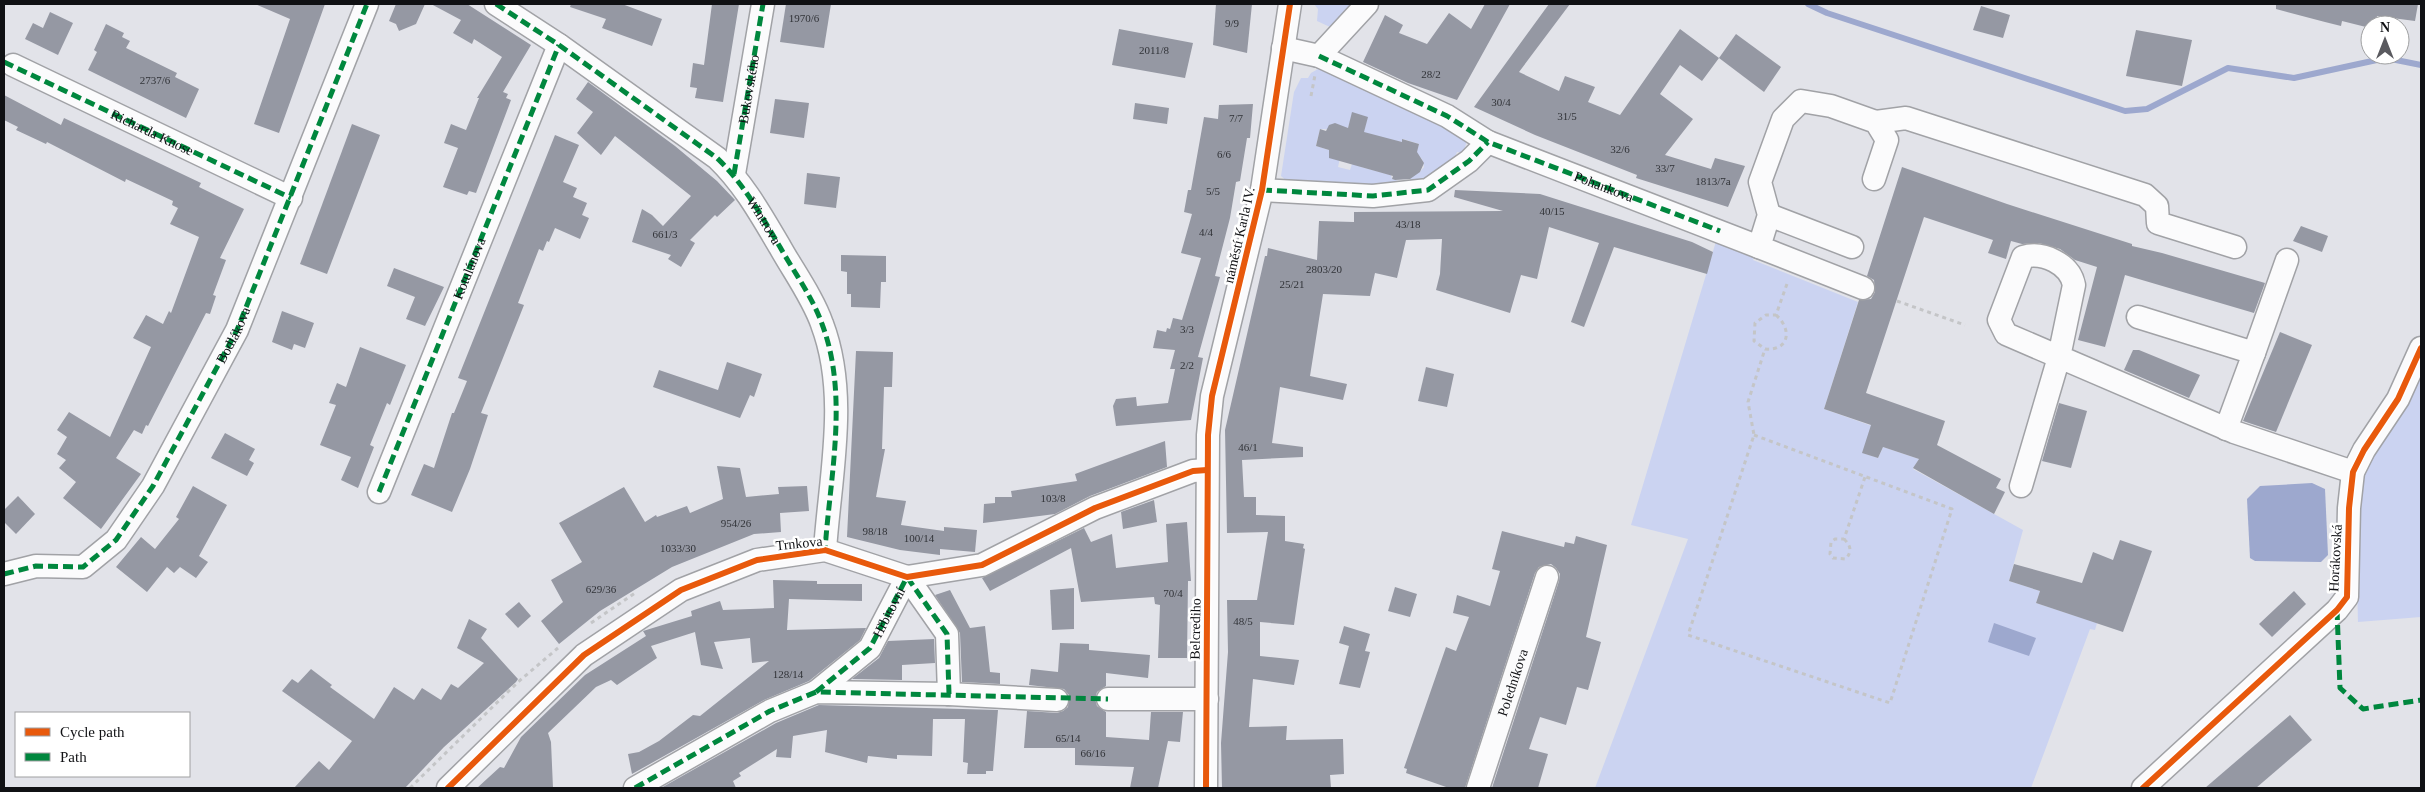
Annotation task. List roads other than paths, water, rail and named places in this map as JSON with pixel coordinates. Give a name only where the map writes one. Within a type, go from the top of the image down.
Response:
[{"type":"street","name":"Bodlákova","points":[[4,574],[36,566],[82,567],[116,540],[153,486],[237,330],[367,4]]},
{"type":"street","name":"Wintrova","points":[[496,4],[558,44],[696,142],[734,174],[752,199],[822,321],[832,356],[836,387],[833,461],[825,550]]},
{"type":"street","name":"Bukovského","points":[[734,174],[763,4]]},
{"type":"street","name":"náměstí Karla IV.","points":[[1207,470],[1212,396],[1262,190],[1290,4]]},
{"type":"street","points":[[1317,64],[1367,4]]},
{"type":"street","name":"Kotulánova","points":[[379,492],[558,44]]},
{"type":"street","name":"Pohankova","points":[[1283,48],[1317,64],[1447,116],[1488,142],[1863,288]]},
{"type":"street","name":"Richarda Knose","points":[[13,65],[291,198]]},
{"type":"street","points":[[1759,246],[1769,215],[1760,182],[1783,119],[1801,101],[1831,106],[1876,122],[1906,118],[2145,195],[2157,206],[2158,223],[2235,247]]},
{"type":"street","points":[[1874,179],[1887,140],[1876,122]]},
{"type":"street","points":[[1262,190],[1373,196],[1428,190],[1469,162],[1488,142]]},
{"type":"street","points":[[1769,215],[1852,247]]},
{"type":"street","points":[[2226,429],[2287,260]]},
{"type":"street","points":[[2138,317],[2254,353]]},
{"type":"street","name":"Horákovská","points":[[2143,788],[2337,610],[2347,597],[2353,472],[2364,450],[2398,399],[2421,348]]},
{"type":"street","points":[[2021,486],[2059,357],[2226,429],[2353,472]]},
{"type":"street","name":"Trnkova","points":[[448,788],[584,656],[681,590],[757,560],[825,550],[907,577],[982,565],[1095,508],[1193,471],[1207,470]]},
{"type":"street","name":"Belcrediho","points":[[1206,788],[1207,470]]},
{"type":"street","name":"Hřbitovní","points":[[635,788],[770,711],[816,692],[870,648],[907,577],[947,634],[949,694]]},
{"type":"street","name":"Poledníkova","points":[[1478,788],[1547,577]]},
{"type":"street","name":"Hřbitovní","points":[[816,692],[949,694],[1056,700]]},
{"type":"street","points":[[1108,699],[1206,699]]},
{"type":"waterway","points":[[1808,4],[1827,13],[2125,111],[2147,109],[2228,68],[2294,78],[2386,58],[2421,65]]}]
